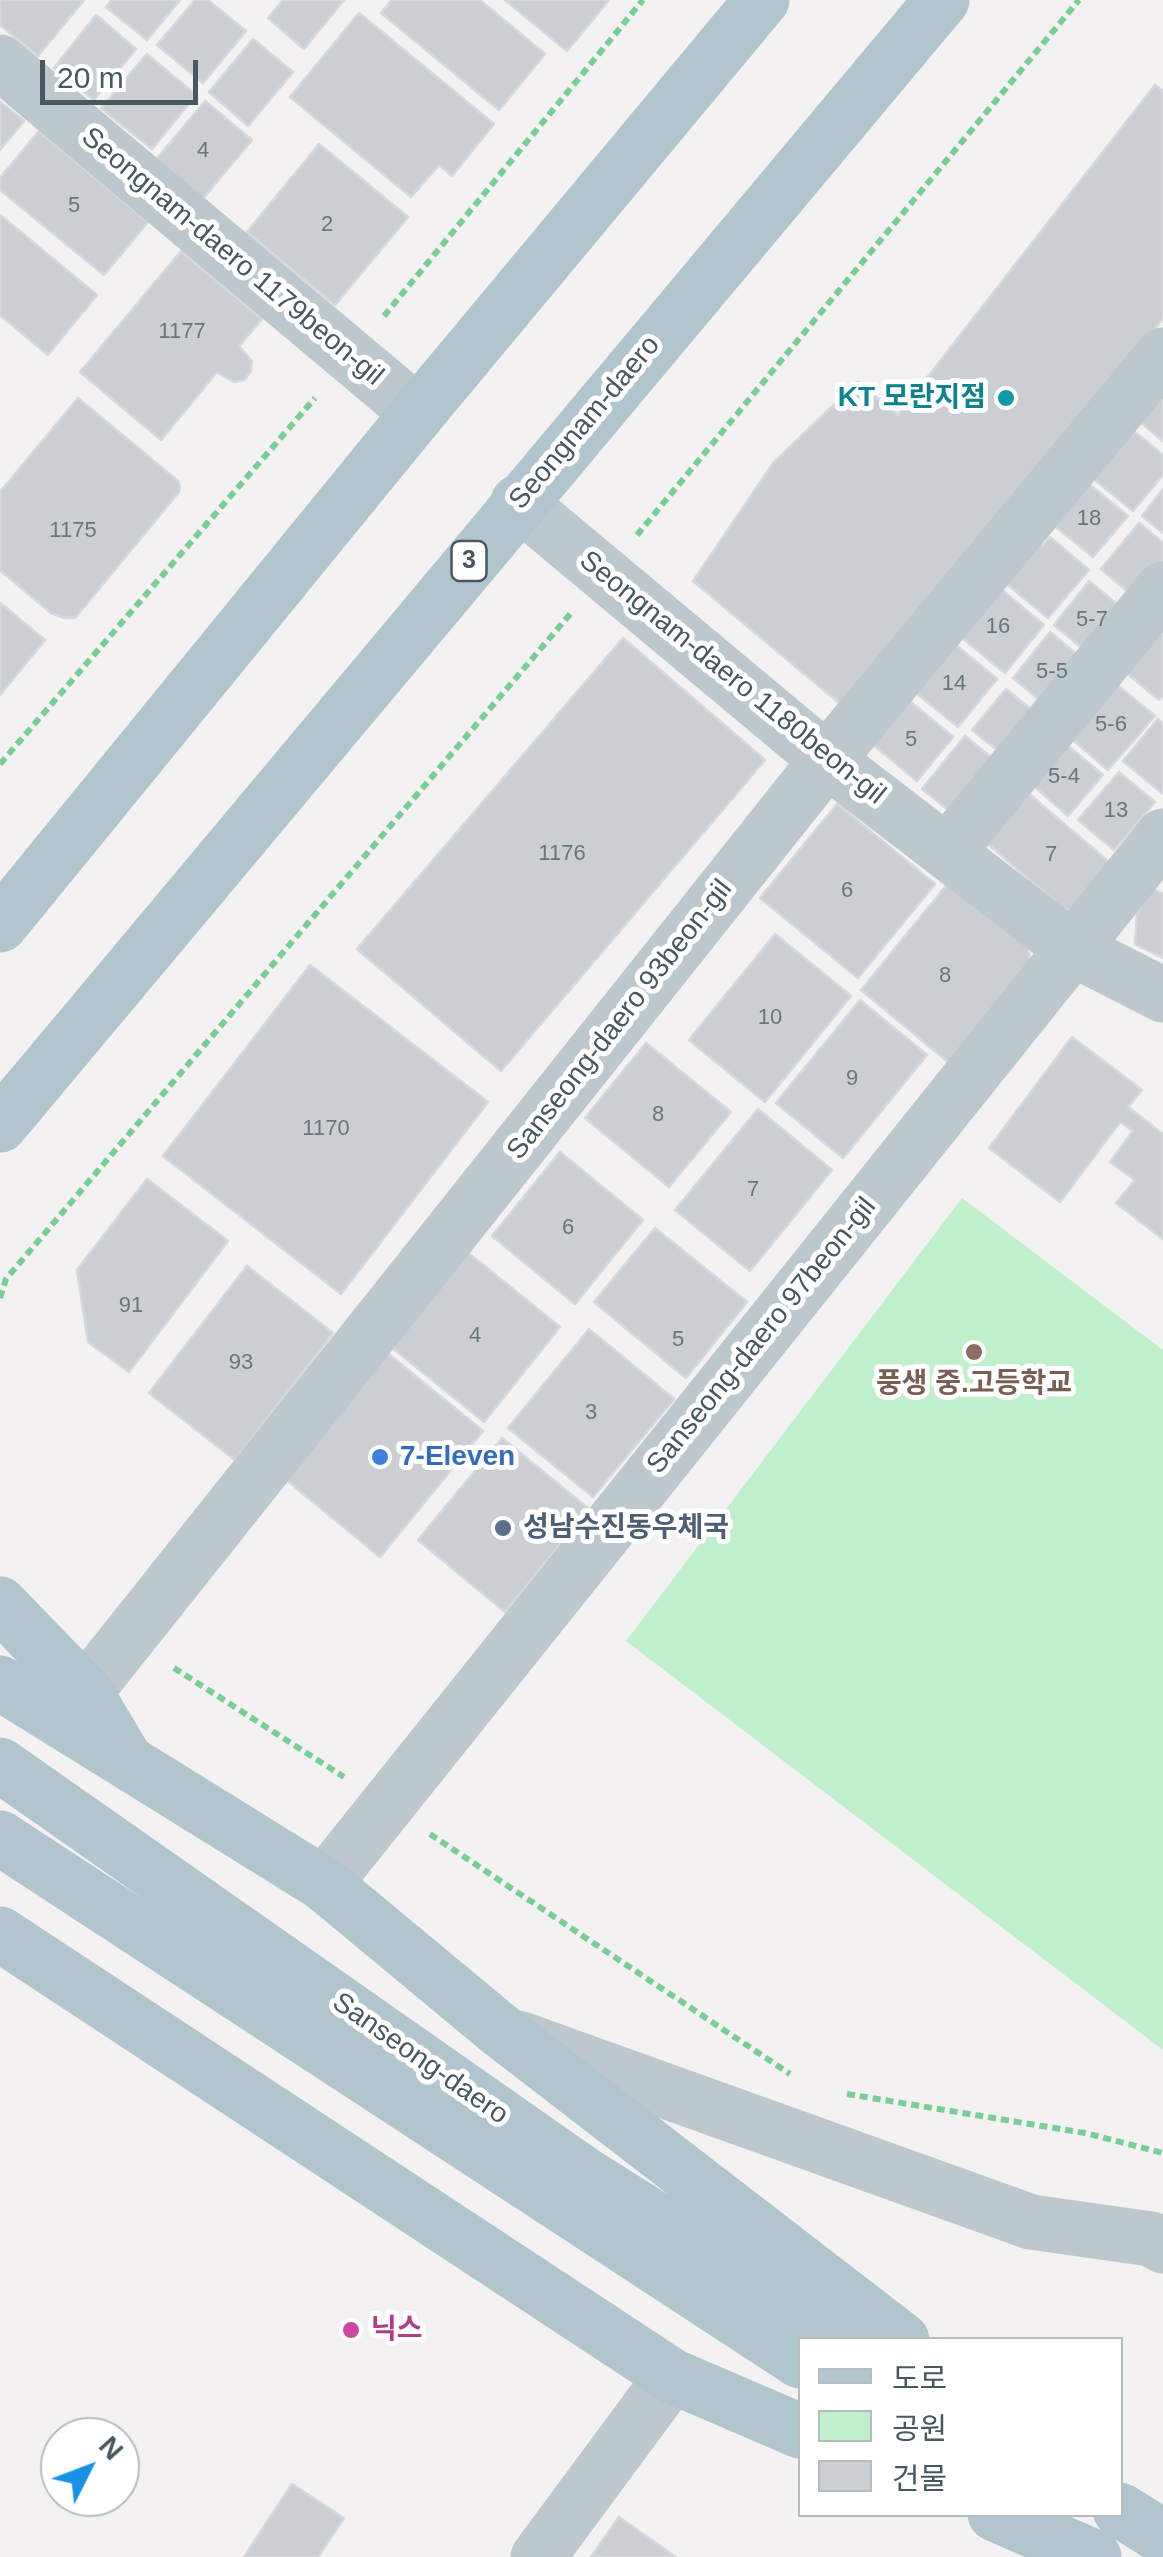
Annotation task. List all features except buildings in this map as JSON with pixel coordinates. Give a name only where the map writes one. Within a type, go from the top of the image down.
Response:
[{"type":"main road","points":[[0,924],[762,0]]},
{"type":"main road","name":"Seongnam-daero","points":[[0,1125],[942,0]]},
{"type":"main road","points":[[0,1604],[85,1692],[128,1763]]},
{"type":"main road","points":[[0,1683],[324,1884],[501,2032],[898,2337]]},
{"type":"main road","name":"Sanseong-daero","points":[[0,1765],[798,2359]]},
{"type":"main road","name":"Sanseong-daero","points":[[0,1838],[572,2188],[843,2337]]},
{"type":"main road","points":[[0,1934],[672,2376],[798,2430]]},
{"type":"main road","points":[[1017,2517],[1122,2531]]},
{"type":"main road","points":[[1050,2517],[1122,2531]]},
{"type":"street","name":"Seongnam-daero 1179beon-gil","points":[[0,62],[418,413]]},
{"type":"street","name":"Sanseong-daero 93beon-gil","points":[[85,1692],[826,760],[1163,354]]},
{"type":"street","name":"Seongnam-daero 1180beon-gil","points":[[518,502],[826,760],[1073,948],[1163,995]]},
{"type":"street","points":[[947,852],[1163,589]]},
{"type":"street","name":"Sanseong-daero 97beon-gil","points":[[324,1884],[1163,836]]},
{"type":"street","points":[[501,2032],[1031,2222],[1159,2236]]},
{"type":"street","points":[[538,2557],[672,2376]]},
{"type":"path","points":[[0,1298],[6,1279],[18,1264],[604,574],[1079,0]]},
{"type":"path","points":[[128,1638],[386,1804],[795,2077]]},
{"type":"path","points":[[831,2092],[1085,2133],[1163,2153]]},
{"type":"green space","name":"풍생 중.고등학교","points":[[962,1198],[1163,1350],[1163,2050],[626,1641]]},
{"type":"place","name":"KT 모란지점","points":[[1006,398]]},
{"type":"place","name":"풍생 중.고등학교","points":[[974,1352]]},
{"type":"place","name":"7-Eleven","points":[[380,1457]]},
{"type":"place","name":"성남수진동우체국","points":[[503,1528]]},
{"type":"place","name":"닉스","points":[[351,2330]]}]
